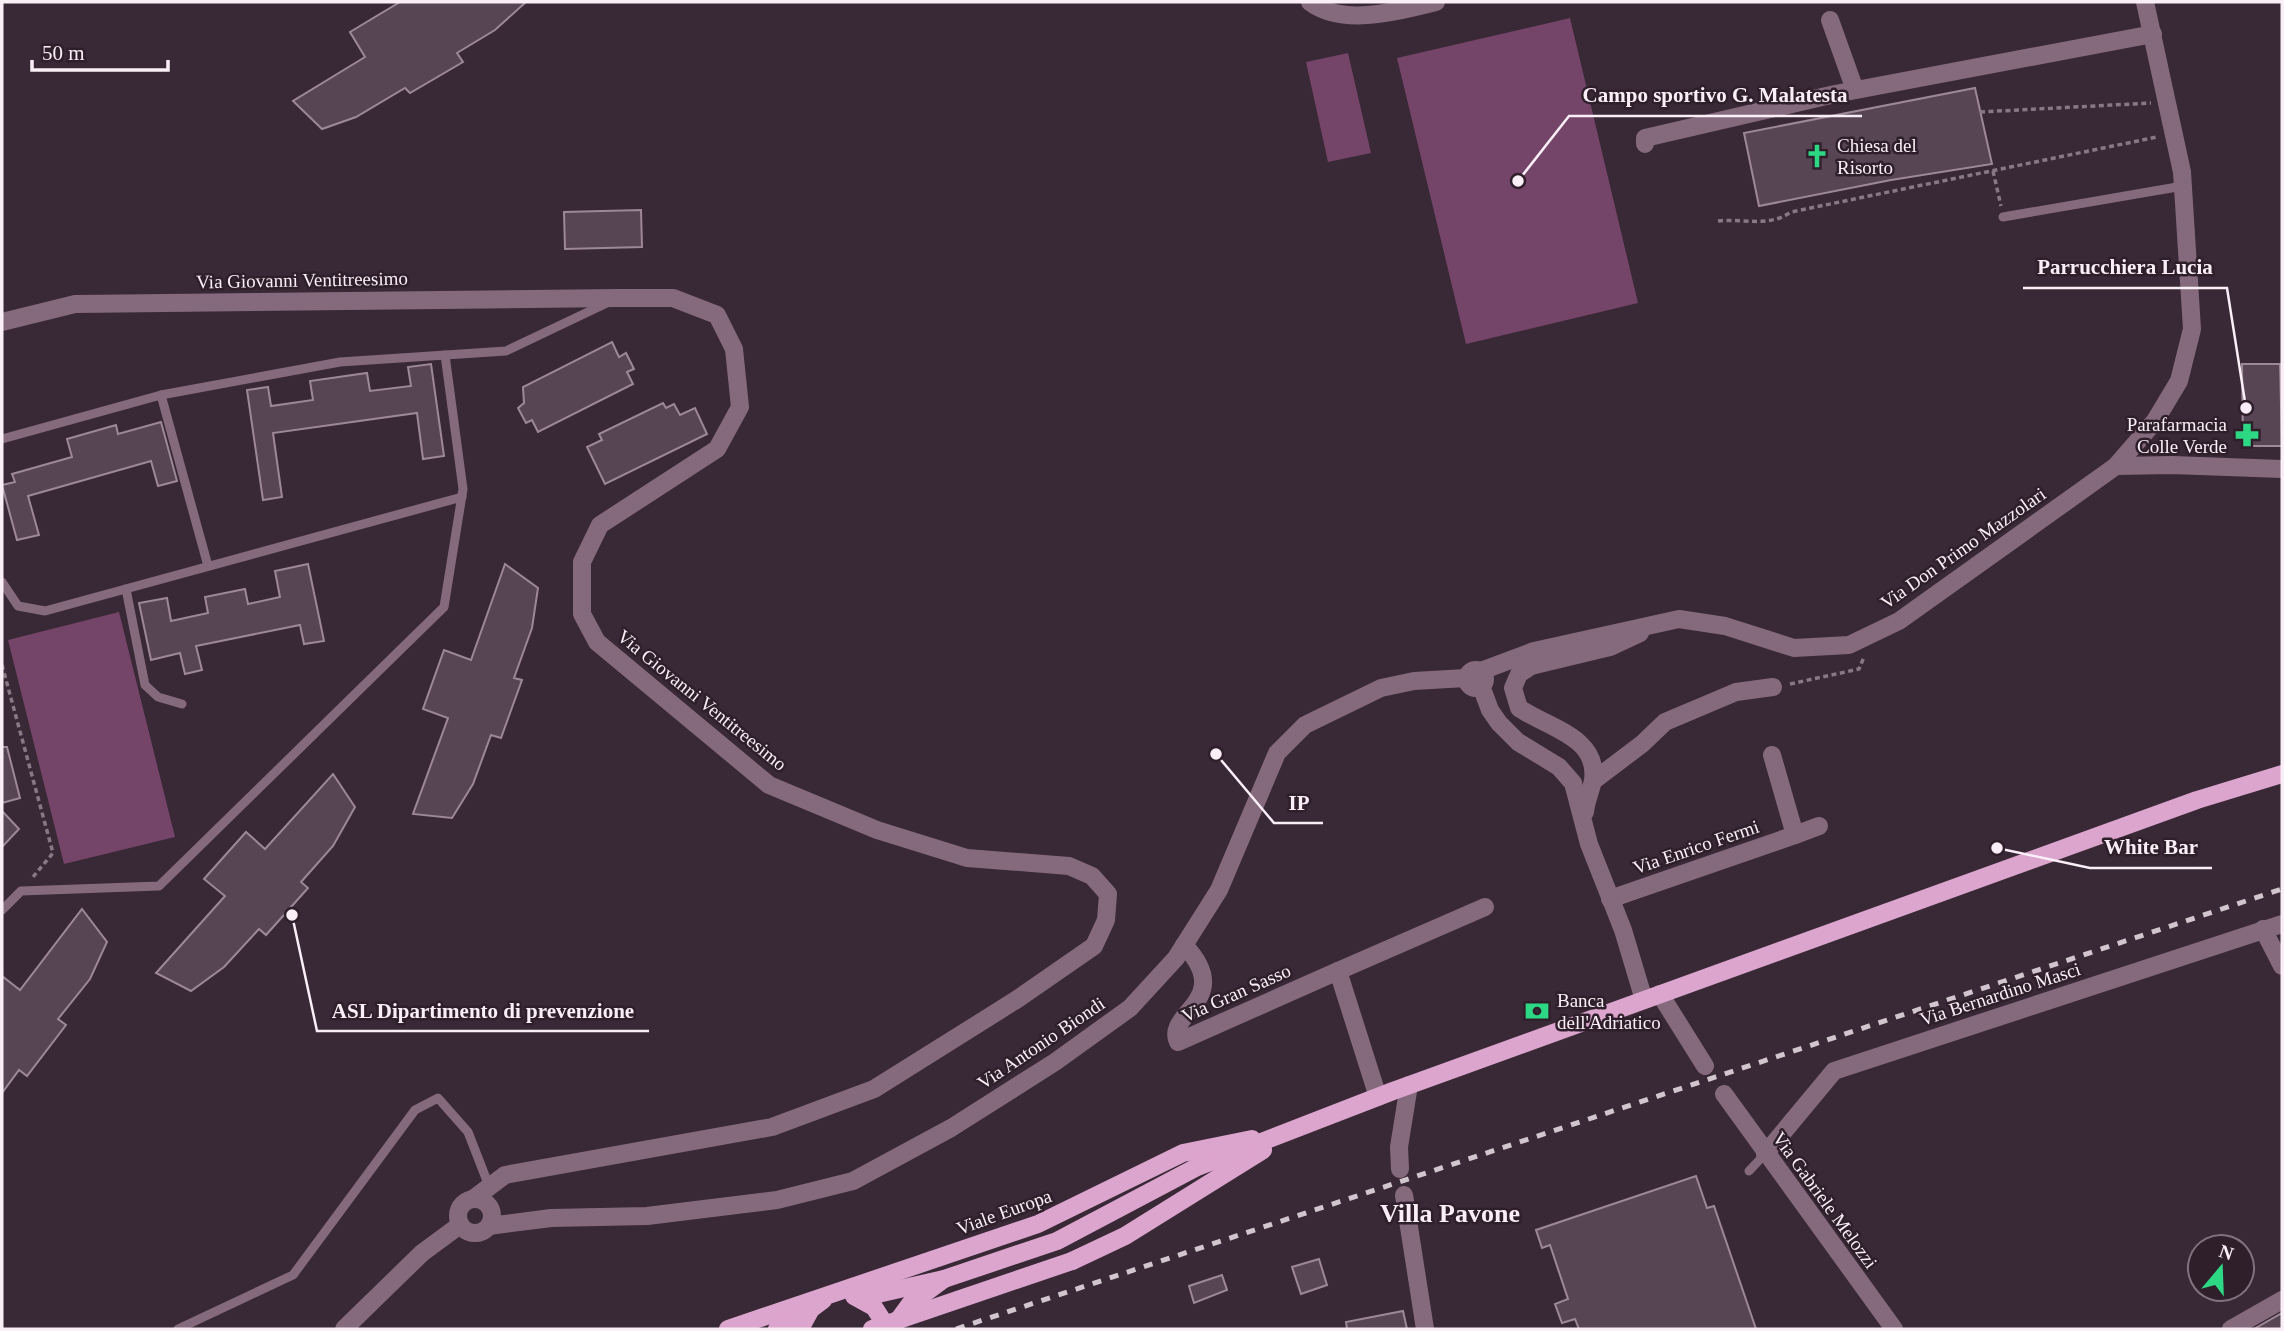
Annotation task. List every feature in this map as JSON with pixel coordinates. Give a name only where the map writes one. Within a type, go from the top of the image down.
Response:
[{"type":"main road","name":"Viale Europa","points":[[803,1322],[817,1304],[830,1297],[845,1295],[860,1298],[944,1279],[1057,1241],[1197,1167],[1409,1085],[2197,800],[2282,774]]},
{"type":"main road","name":"Viale Europa","points":[[728,1329],[1038,1224],[1183,1153],[1216,1144],[1290,1133]]},
{"type":"main road","name":"Viale Europa","points":[[872,1329],[1072,1261],[1125,1236],[1290,1133]]},
{"type":"main road","name":"Viale Europa","points":[[890,1329],[910,1304],[944,1279]]},
{"type":"main road","points":[[860,1298],[880,1313],[890,1329]]},
{"type":"main road","points":[[777,1329],[803,1322]]},
{"type":"street","points":[[1310,2],[1350,15],[1396,12],[1436,2]]},
{"type":"street","points":[[1645,144],[1645,138],[1855,90],[2150,13],[2183,186],[2192,329],[2179,381],[2155,421],[2116,466]]},
{"type":"street","points":[[1830,20],[1855,90]]},
{"type":"street","name":"Via Giovanni Ventitreesimo","points":[[2,322],[75,304],[617,298],[673,298],[718,315],[734,349],[740,407],[717,449],[600,525],[582,562],[582,614],[597,642],[769,785],[877,830],[967,858],[1069,866],[1092,876],[1108,894],[1106,920],[1094,946],[1016,1000],[874,1089],[772,1127],[505,1175],[473,1199]]},
{"type":"street","points":[[2116,466],[2282,469]]},
{"type":"street","name":"Via Don Primo Mazzolari","points":[[1705,1066],[1652,997],[1589,844],[1573,783],[1559,767],[1518,742],[1499,723],[1476,678],[1534,650],[1662,621],[1703,621],[1725,625],[1794,648],[1849,645],[1899,621],[2116,466]]},
{"type":"street","name":"Via Don Primo Mazzolari","points":[[1584,819],[1586,801],[1593,781],[1592,762],[1587,749],[1574,738],[1519,708],[1513,688],[1519,674],[1555,658],[1610,647],[1662,621]]},
{"type":"street","name":"Via Antonio Biondi","points":[[489,1226],[551,1218],[647,1216],[764,1202],[853,1181],[951,1128],[1055,1062],[1130,1008],[1184,945],[1219,890],[1277,753],[1305,724],[1381,688],[1414,681],[1476,678]]},
{"type":"street","points":[[1593,781],[1642,744],[1665,722],[1736,692],[1773,687]]},
{"type":"street","points":[[1772,755],[1795,835]]},
{"type":"street","name":"Via Enrico Fermi","points":[[1610,899],[1819,826]]},
{"type":"street","name":"Via Gran Sasso","points":[[1184,945],[1199,961],[1205,974],[1200,992],[1177,1028],[1178,1042],[1485,907]]},
{"type":"street","name":"Via Bernardino Masci","points":[[1765,1154],[1834,1071],[2282,924]]},
{"type":"street","points":[[2263,929],[2282,967]]},
{"type":"street","points":[[1338,971],[1378,1097]]},
{"type":"street","points":[[1400,1169],[1399,1147],[1409,1085]]},
{"type":"street","name":"Via Gabriele Melozzi","points":[[1724,1094],[1894,1329]]},
{"type":"street","points":[[1404,1195],[1425,1329]]},
{"type":"street","points":[[473,1199],[488,1205],[492,1216],[489,1226],[474,1233],[460,1226],[459,1209],[473,1199]]},
{"type":"street","points":[[344,1329],[422,1252],[460,1226]]},
{"type":"street","points":[[2231,1329],[2282,1300]]},
{"type":"lane","points":[[2003,217],[2183,186]]},
{"type":"lane","points":[[2,439],[161,395],[340,362],[506,351],[617,298]]},
{"type":"lane","points":[[2,910],[21,891],[159,886],[444,607],[461,497],[445,355]]},
{"type":"lane","points":[[161,395],[208,566]]},
{"type":"lane","points":[[2,582],[18,606],[45,611],[461,497]]},
{"type":"lane","points":[[126,589],[145,685],[158,697],[182,704]]},
{"type":"lane","points":[[178,1329],[293,1275],[415,1110],[438,1098],[468,1132],[489,1186]]},
{"type":"lane","points":[[1749,1171],[1765,1154]]},
{"type":"path","points":[[1980,112],[2167,102]]},
{"type":"path","points":[[1718,220],[1734,219],[1754,223],[1783,218],[1791,212],[2174,134]]},
{"type":"path","points":[[1993,171],[2003,217]]},
{"type":"path","points":[[1773,687],[1859,669],[1875,633]]},
{"type":"path","points":[[2,666],[52,853],[21,891]]},
{"type":"shaded area","points":[[1570,18],[1638,303],[1466,344],[1397,58]]},
{"type":"shaded area","points":[[1348,53],[1371,153],[1328,162],[1306,62]]},
{"type":"shaded area","points":[[119,612],[175,837],[64,864],[8,640]]},
{"type":"building","points":[[400,2],[526,2],[495,30],[457,53],[463,62],[410,93],[405,88],[356,117],[322,129],[293,101],[365,57],[350,32]]},
{"type":"building","points":[[1975,88],[1992,164],[1891,180],[1759,206],[1744,133]]},
{"type":"building","points":[[641,210],[642,247],[565,249],[564,212]]},
{"type":"building","points":[[612,342],[619,357],[626,353],[634,369],[627,372],[633,384],[538,432],[532,420],[526,423],[518,408],[524,403],[523,387]]},
{"type":"building","points":[[431,364],[444,456],[423,459],[417,413],[273,433],[282,497],[263,500],[247,390],[268,387],[271,406],[313,400],[310,381],[367,373],[370,391],[411,386],[408,367]]},
{"type":"building","points":[[2242,364],[2280,364],[2282,446],[2243,446]]},
{"type":"building","points":[[663,403],[666,408],[674,404],[680,415],[695,408],[707,434],[605,484],[587,447],[602,440],[599,434]]},
{"type":"building","points":[[161,422],[177,481],[158,486],[151,461],[28,496],[39,535],[17,540],[2,485],[15,482],[12,474],[72,457],[67,439],[116,425],[118,434]]},
{"type":"building","points":[[308,564],[324,641],[304,644],[300,625],[196,646],[202,670],[185,674],[180,653],[151,660],[139,603],[167,598],[171,621],[208,613],[205,597],[245,589],[248,604],[280,597],[275,571]]},
{"type":"building","points":[[505,564],[538,588],[532,628],[514,678],[522,680],[501,738],[491,735],[473,784],[452,818],[413,814],[448,718],[423,709],[444,650],[471,660]]},
{"type":"building","points":[[2,747],[7,747],[20,798],[2,803]]},
{"type":"building","points":[[333,774],[355,807],[333,846],[301,882],[308,888],[266,935],[259,929],[224,967],[191,991],[156,973],[225,896],[204,879],[246,832],[265,849]]},
{"type":"building","points":[[2,811],[19,829],[2,847]]},
{"type":"building","points":[[82,909],[107,942],[90,979],[58,1019],[66,1025],[27,1076],[19,1070],[2,1093],[2,976],[20,990]]},
{"type":"building","points":[[1696,1176],[1707,1208],[1714,1206],[1756,1329],[1579,1329],[1575,1319],[1562,1323],[1555,1304],[1568,1299],[1550,1245],[1542,1248],[1536,1230]]},
{"type":"building","points":[[1319,1259],[1327,1285],[1301,1294],[1292,1267]]},
{"type":"building","points":[[1222,1275],[1227,1290],[1194,1303],[1189,1286]]},
{"type":"building","points":[[1403,1311],[1407,1329],[1347,1329],[1346,1322]]},
{"type":"building","points":[[2282,1313],[2282,1329],[2254,1329]]},
{"type":"railway","points":[[956,1329],[2282,889]]},
{"type":"place","name":"Chiesa del Risorto","points":[[1817,156]]},
{"type":"place","name":"Campo sportivo G. Malatesta","points":[[1518,181]]},
{"type":"place","name":"Parrucchiera Lucia","points":[[2246,408]]},
{"type":"place","name":"Parafarmacia Colle Verde","points":[[2247,435]]},
{"type":"place","name":"IP","points":[[1216,754]]},
{"type":"place","name":"White Bar","points":[[1997,848]]},
{"type":"place","name":"ASL Dipartimento di prevenzione","points":[[292,915]]},
{"type":"place","name":"Banca dell'Adriatico","points":[[1537,1011]]},
{"type":"district","name":"Villa Pavone","points":[[1450,1213]]}]
